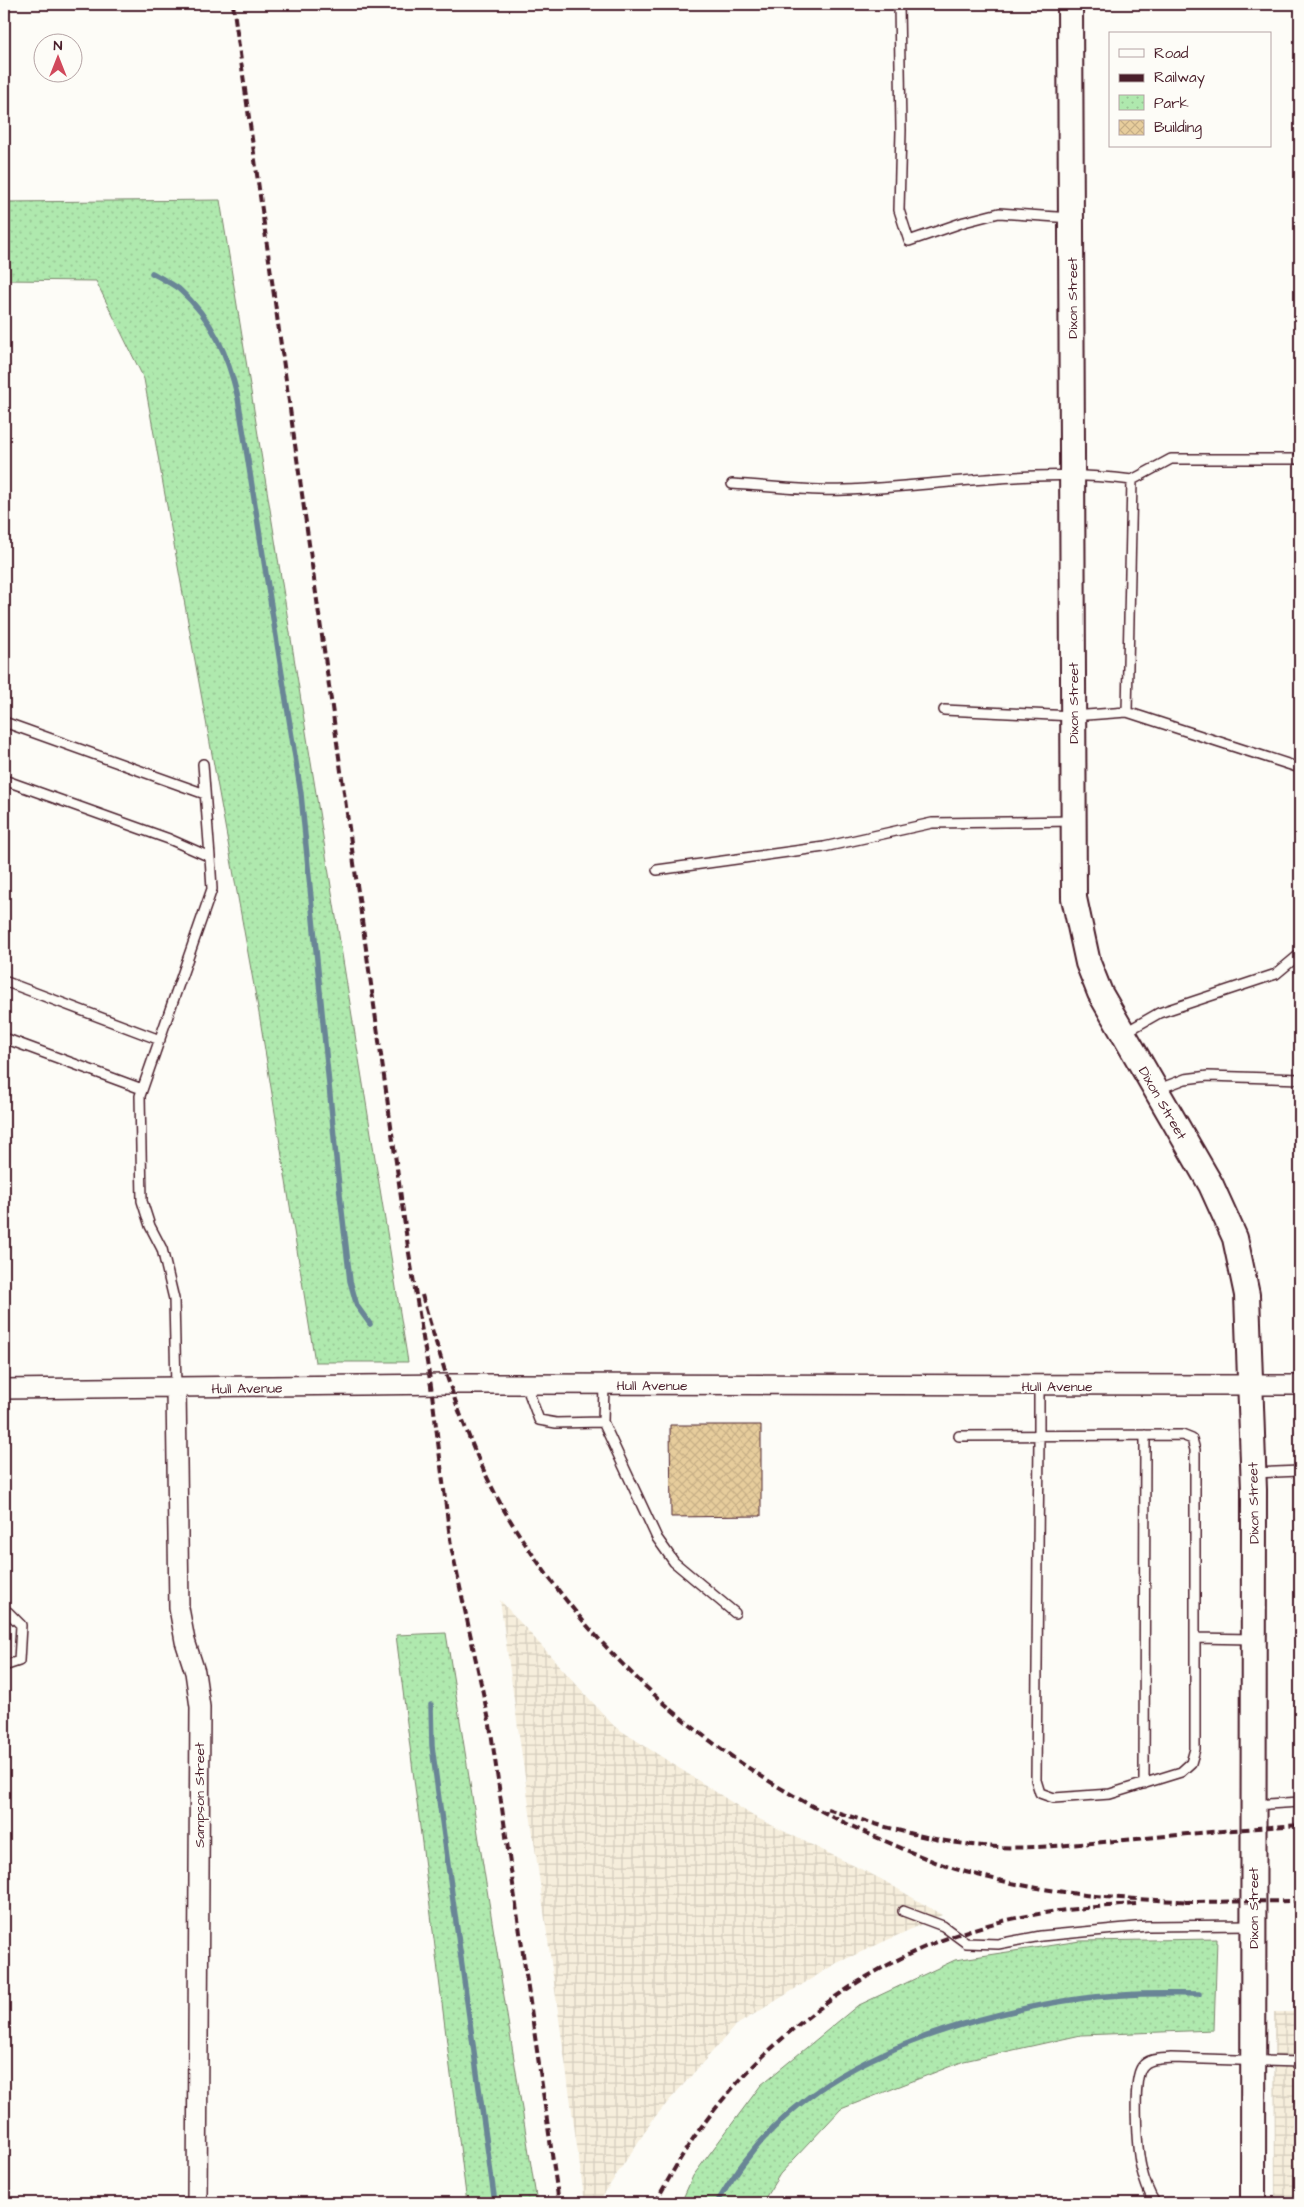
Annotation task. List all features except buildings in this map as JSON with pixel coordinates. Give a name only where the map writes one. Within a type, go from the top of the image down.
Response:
[{"type":"street","name":"Dixon Street","points":[[1070,4],[1074,898],[1088,962],[1100,993],[1211,1185],[1235,1238],[1248,1295],[1253,1473],[1254,1639],[1253,2203]]},
{"type":"street","name":"Hull Avenue","points":[[4,1389],[526,1385],[1300,1385]]},
{"type":"street","name":"Sampson Street","points":[[176,1388],[179,1608],[185,1641],[196,1672],[200,1707],[197,2203]]},
{"type":"lane","points":[[899,4],[902,130],[900,210],[909,241],[964,222],[1000,214],[1072,218]]},
{"type":"lane","points":[[732,484],[844,490],[955,480],[1072,476],[1107,476],[1132,480],[1171,459],[1300,460]]},
{"type":"lane","points":[[1127,712],[1132,480]]},
{"type":"lane","points":[[944,710],[1073,716],[1127,712],[1300,768]]},
{"type":"lane","points":[[4,722],[205,794]]},
{"type":"lane","points":[[176,1388],[174,1299],[162,1250],[150,1226],[142,1201],[140,1096],[212,889],[203,764]]},
{"type":"lane","points":[[4,780],[169,840],[210,857]]},
{"type":"lane","points":[[657,870],[824,847],[932,822],[1073,820]]},
{"type":"lane","points":[[1123,1033],[1159,1013],[1276,974],[1299,958]]},
{"type":"lane","points":[[4,980],[160,1040]]},
{"type":"lane","points":[[4,1038],[142,1089]]},
{"type":"lane","points":[[1156,1090],[1185,1080],[1208,1076],[1300,1079]]},
{"type":"lane","points":[[526,1385],[539,1420],[556,1423],[603,1422]]},
{"type":"lane","points":[[604,1385],[603,1422],[657,1538],[674,1562],[734,1613]]},
{"type":"lane","points":[[959,1436],[1039,1436],[1182,1435],[1192,1439],[1195,1450],[1195,1749],[1191,1763],[1180,1772],[1110,1794],[1054,1798],[1040,1793],[1036,1780],[1039,1436],[1039,1386]]},
{"type":"lane","points":[[1144,1784],[1145,1435]]},
{"type":"lane","points":[[1253,1473],[1300,1471]]},
{"type":"lane","points":[[4,1612],[8,1612],[21,1625],[20,1662],[4,1666]]},
{"type":"lane","points":[[1195,1638],[1254,1639]]},
{"type":"lane","points":[[1253,1805],[1300,1802]]},
{"type":"lane","points":[[903,1911],[943,1926],[966,1943],[998,1944],[1041,1936],[1147,1926],[1253,1925]]},
{"type":"lane","points":[[1155,2203],[1148,2192],[1143,2174],[1138,2137],[1138,2074],[1143,2065],[1154,2060],[1171,2058],[1300,2062]]},
{"type":"shaded area","points":[[500,1600],[614,1726],[753,1816],[881,1879],[942,1915],[837,1963],[735,2026],[654,2118],[598,2203],[585,2203]]},
{"type":"shaded area","points":[[1274,2012],[1300,2012],[1300,2203],[1275,2203]]},
{"type":"green space","points":[[220,200],[408,1362],[315,1362],[260,1019],[144,379],[96,281],[4,280],[4,202]]},
{"type":"green space","points":[[446,1633],[537,2203],[467,2203],[396,1635]]},
{"type":"green space","points":[[1217,1939],[1214,2030],[1081,2035],[964,2061],[841,2109],[780,2174],[762,2203],[681,2203],[693,2176],[761,2085],[857,2006],[955,1960],[1080,1941]]},
{"type":"waterway","points":[[152,273],[179,289],[210,326],[224,353],[238,398],[301,794],[337,1168],[350,1281],[357,1306],[370,1324]]},
{"type":"waterway","points":[[431,1705],[432,1746],[495,2203]]},
{"type":"waterway","points":[[717,2203],[741,2166],[767,2134],[796,2107],[828,2084],[861,2064],[898,2047],[978,2020],[1050,2003],[1105,1996],[1199,1994]]},
{"type":"railway","points":[[233,4],[408,1247],[431,1386],[451,1546],[490,1725],[559,2203]]},
{"type":"railway","points":[[422,1295],[464,1425],[486,1475],[516,1530],[550,1579],[584,1622],[659,1699],[700,1733],[743,1764],[789,1793],[836,1818],[948,1867],[1052,1890],[1112,1897],[1191,1902]]},
{"type":"railway","points":[[827,1809],[890,1828],[932,1838],[997,1847],[1056,1846],[1300,1825]]},
{"type":"railway","points":[[1185,1902],[1300,1901]]},
{"type":"railway","points":[[655,2203],[695,2135],[730,2091],[761,2058],[795,2027],[831,2000],[870,1975],[910,1954],[952,1936],[995,1923],[1084,1908],[1137,1904]]}]
